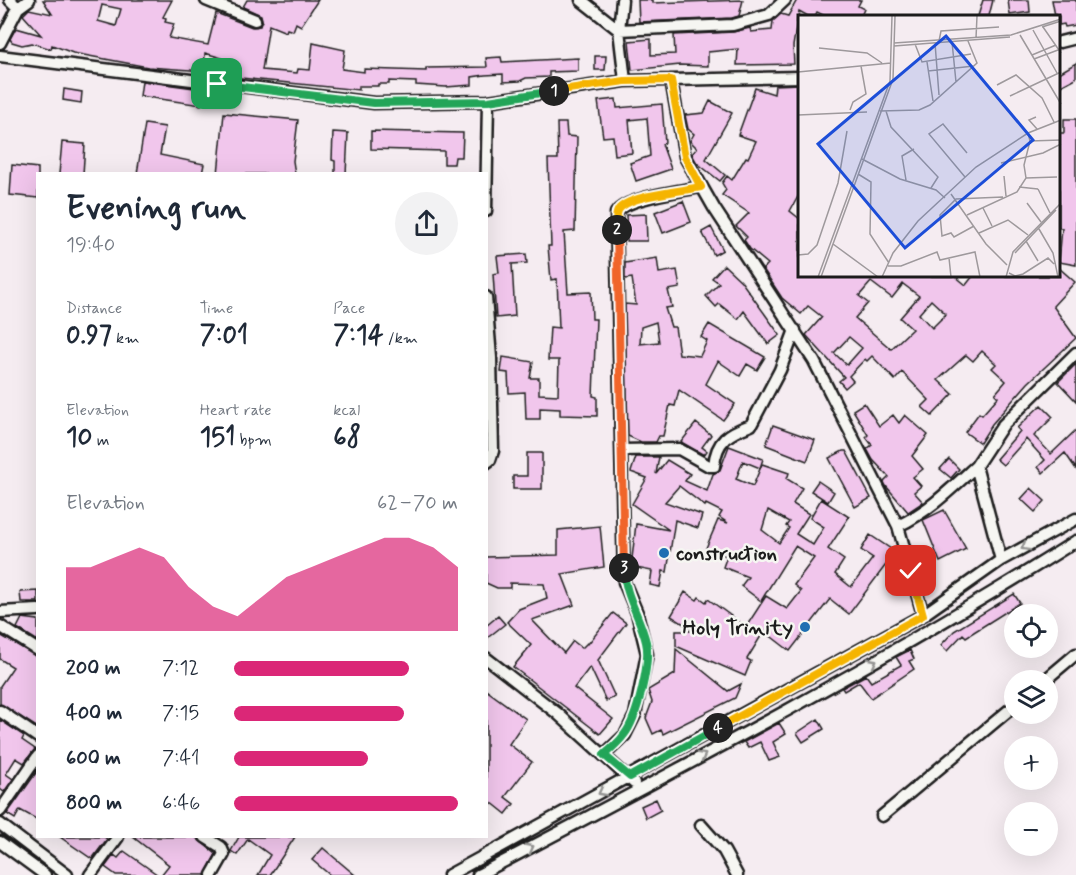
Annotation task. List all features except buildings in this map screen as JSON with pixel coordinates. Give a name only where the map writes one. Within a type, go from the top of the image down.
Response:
[{"type":"street","points":[[0,43],[14,4],[29,0]]},
{"type":"street","points":[[206,0],[255,20]]},
{"type":"street","points":[[581,0],[619,30],[733,24],[769,15],[785,0]]},
{"type":"street","points":[[622,0],[619,30],[625,81]]},
{"type":"street","points":[[1061,42],[1076,38]]},
{"type":"street","points":[[0,56],[374,103],[488,101],[625,81],[798,77]]},
{"type":"street","points":[[671,80],[685,157],[701,187],[814,361],[898,526],[923,615]]},
{"type":"street","points":[[487,172],[488,101]]},
{"type":"street","points":[[604,755],[625,735],[635,715],[647,654],[637,613],[624,582],[616,213],[620,207],[637,200],[701,187]]},
{"type":"street","points":[[622,450],[679,449],[709,466],[714,466],[715,455],[728,434],[751,425],[780,370],[795,330]]},
{"type":"street","points":[[898,526],[914,519],[946,494],[976,465],[1003,425],[1076,353]]},
{"type":"street","points":[[488,358],[493,451],[488,460]]},
{"type":"street","points":[[976,465],[1001,560]]},
{"type":"street","points":[[449,875],[468,862],[630,777],[923,615],[1001,560],[1076,519]]},
{"type":"street","points":[[478,875],[640,790],[947,621],[1076,541]]},
{"type":"street","points":[[0,612],[35,612]]},
{"type":"street","points":[[0,626],[36,649]]},
{"type":"street","points":[[1057,670],[1076,654]]},
{"type":"street","points":[[488,660],[557,713],[630,777],[640,790]]},
{"type":"street","points":[[0,711],[36,736]]},
{"type":"street","points":[[882,816],[1004,714]]},
{"type":"street","points":[[0,811],[36,759]]},
{"type":"street","points":[[0,824],[67,875]]},
{"type":"street","points":[[701,825],[724,851],[737,875]]},
{"type":"street","points":[[90,875],[117,838]]},
{"type":"street","points":[[207,838],[221,847],[224,854],[212,875]]},
{"type":"street","points":[[0,842],[45,875]]},
{"type":"place","name":"construction","points":[[664,553]]},
{"type":"place","name":"Holy Trinity","points":[[805,627]]},
{"type":"route","points":[[217,84],[389,104],[488,101],[625,81],[671,80],[685,157],[701,187],[637,200],[620,207],[616,213],[622,399],[624,582],[637,613],[646,642],[647,654],[635,715],[625,735],[604,755],[630,777],[923,615],[911,571]]}]
